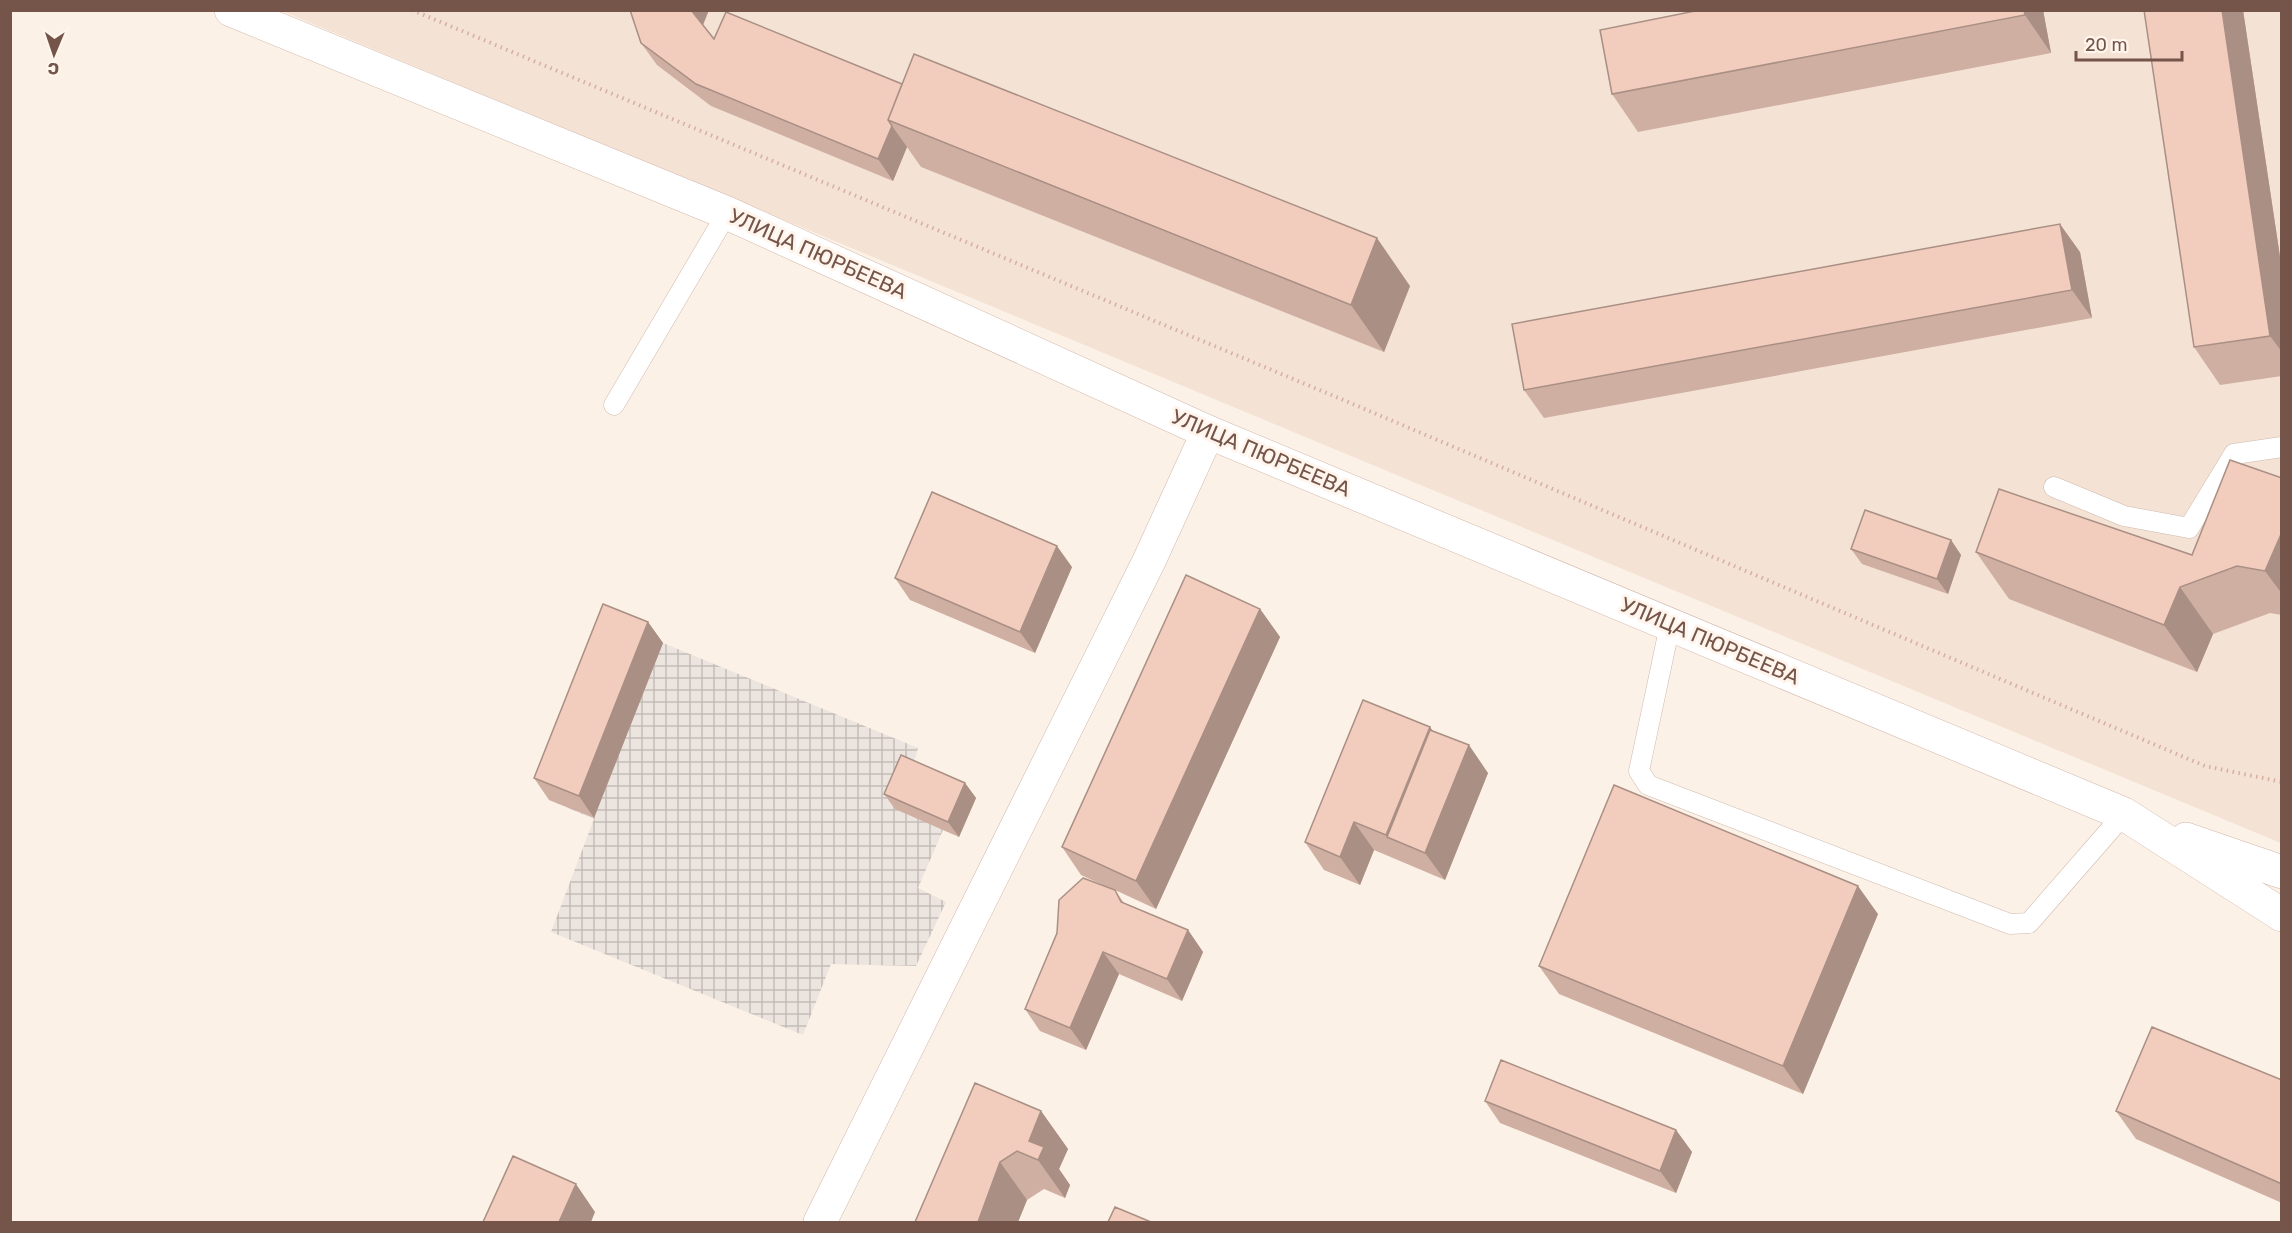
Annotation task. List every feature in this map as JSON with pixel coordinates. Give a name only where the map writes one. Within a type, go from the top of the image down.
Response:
[{"type":"main road","name":"УЛИЦА ПЮРБЕЕВА","points":[[231,10],[727,213],[1208,432],[2127,817],[2282,915]]},
{"type":"main road","points":[[819,1222],[1149,561],[1208,432]]},
{"type":"main road","points":[[2127,817],[2282,872]]},
{"type":"lane","points":[[614,405],[727,213]]},
{"type":"lane","points":[[2054,487],[2124,516],[2189,528],[2234,454],[2282,447]]},
{"type":"lane","points":[[1670,625],[1639,771],[1648,785],[2010,924],[2029,923],[2127,817]]},
{"type":"path","points":[[412,10],[1341,399],[2205,766],[2282,782]]},
{"type":"shaded area","points":[[282,11],[2281,11],[2281,843],[2276,841]]},
{"type":"shaded area","points":[[663,643],[918,748],[912,770],[943,830],[918,888],[946,902],[916,966],[831,964],[803,1035],[551,932],[594,819],[549,800]]},
{"type":"building","points":[[630,10],[691,10],[714,39],[726,12],[902,84],[888,120],[892,126],[878,159],[696,84],[641,43]]},
{"type":"building","points":[[1700,10],[2024,10],[2025,15],[1612,94],[1600,30]]},
{"type":"building","points":[[2144,10],[2222,10],[2270,336],[2194,347]]},
{"type":"building","points":[[914,54],[1377,238],[1351,305],[888,120]]},
{"type":"building","points":[[2060,224],[2072,290],[1524,390],[1512,324]]},
{"type":"building","points":[[2230,460],[2282,478],[2282,532],[2265,571],[2237,566],[2180,587],[2164,625],[1976,552],[1999,489],[2192,555]]},
{"type":"building","points":[[932,492],[1057,546],[1020,632],[895,578]]},
{"type":"building","points":[[1865,510],[1951,540],[1937,579],[1851,549]]},
{"type":"building","points":[[1186,575],[1260,609],[1136,881],[1062,847]]},
{"type":"building","points":[[603,604],[648,622],[579,796],[534,778]]},
{"type":"building","points":[[1363,700],[1430,727],[1386,835],[1354,822],[1340,857],[1305,842]]},
{"type":"building","points":[[1430,730],[1469,745],[1425,853],[1387,837]]},
{"type":"building","points":[[901,755],[965,783],[948,822],[884,794]]},
{"type":"building","points":[[1614,785],[1858,886],[1783,1066],[1539,966]]},
{"type":"building","points":[[1083,878],[1115,890],[1121,902],[1188,930],[1167,979],[1103,952],[1070,1028],[1025,1009],[1057,933],[1059,900]]},
{"type":"building","points":[[2152,1027],[2282,1080],[2282,1184],[2116,1111]]},
{"type":"building","points":[[1501,1060],[1676,1130],[1660,1171],[1485,1101]]},
{"type":"building","points":[[975,1083],[1041,1111],[1029,1141],[1044,1147],[1038,1160],[1017,1151],[1000,1162],[978,1222],[915,1222]]},
{"type":"building","points":[[513,1156],[576,1184],[559,1222],[483,1222]]},
{"type":"building","points":[[1115,1207],[1151,1222],[1108,1222]]}]
